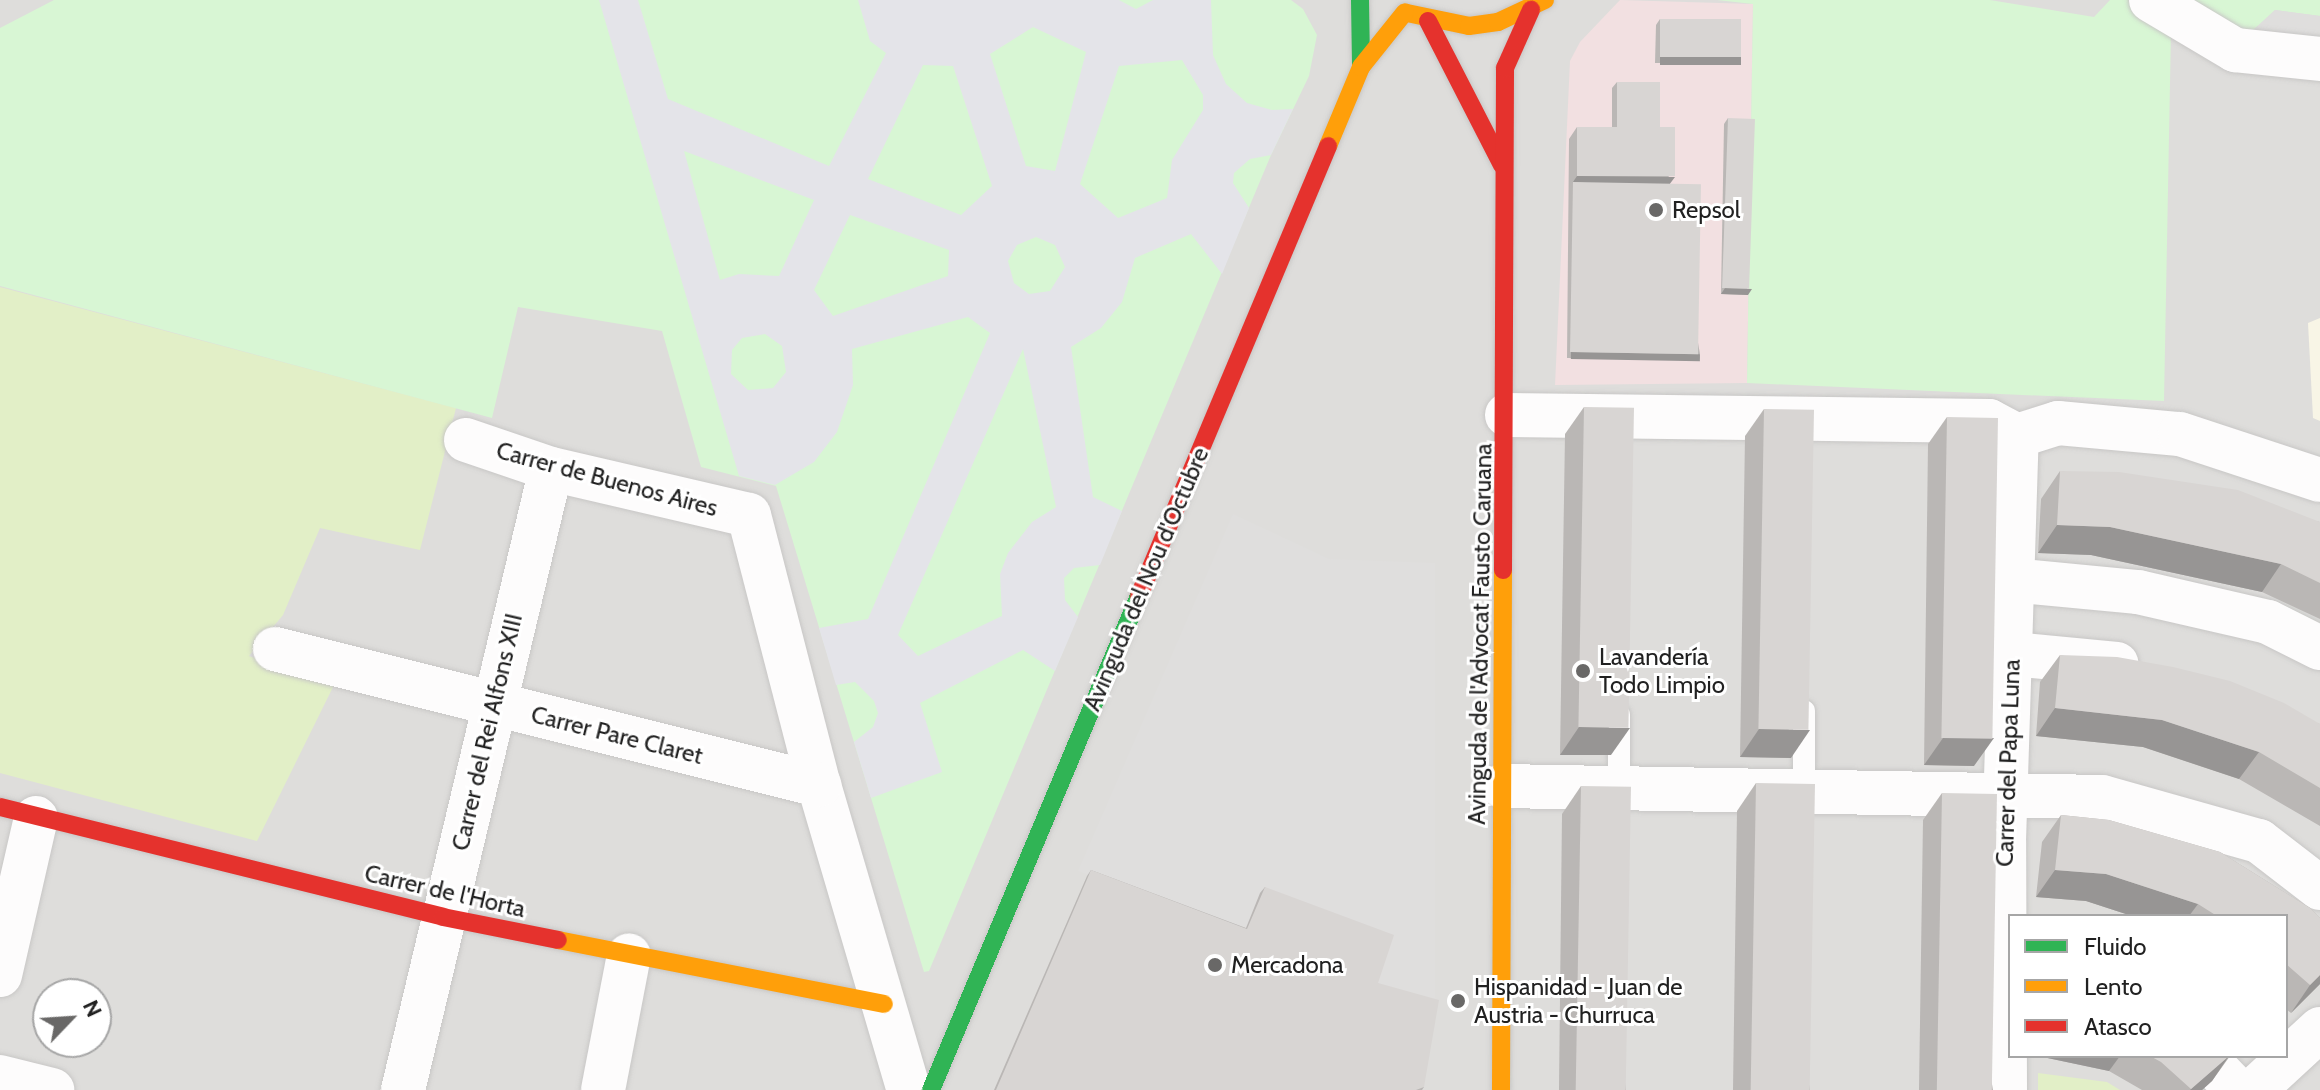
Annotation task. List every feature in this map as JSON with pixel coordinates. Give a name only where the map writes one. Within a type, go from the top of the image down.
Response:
[{"type":"street","name":"Avinguda del Nou d'Octubre","points":[[1360,0],[1361,67]]},
{"type":"street","points":[[1385,0],[1428,21],[1469,26],[1538,5]]},
{"type":"street","points":[[2151,0],[2235,50],[2320,59]]},
{"type":"street","name":"Avinguda de l'Advocat Fausto Caruana","points":[[1501,1090],[1508,178],[1505,68],[1538,5]]},
{"type":"street","name":"Avinguda del Nou d'Octubre","points":[[931,1090],[1361,67],[1405,12]]},
{"type":"street","name":"Avinguda de l'Advocat Fausto Caruana","points":[[1428,21],[1508,178]]},
{"type":"street","points":[[1507,415],[1621,431],[1804,432],[1989,421],[2017,436],[2058,423],[2180,434],[2320,480]]},
{"type":"street","name":"Carrer del Papa Luna","points":[[2005,1090],[2007,794],[2017,436]]},
{"type":"street","name":"Carrer de Buenos Aires","points":[[466,440],[551,469],[749,515],[819,785]]},
{"type":"street","name":"Carrer del Rei Alfons XIII","points":[[403,1090],[551,469]]},
{"type":"street","points":[[2011,580],[2138,592],[2268,622],[2320,648]]},
{"type":"street","name":"Carrer Pare Claret","points":[[275,649],[819,785]]},
{"type":"street","points":[[2012,654],[2165,669]]},
{"type":"street","points":[[819,785],[909,1090]]},
{"type":"street","points":[[1502,786],[1618,805],[1804,806],[2007,794],[2102,797],[2259,841],[2320,888]]},
{"type":"street","points":[[0,975],[18,813]]},
{"type":"street","name":"Carrer de l'Horta","points":[[18,813],[443,917],[884,1004]]},
{"type":"street","points":[[603,1090],[629,955]]},
{"type":"street","points":[[2254,1090],[2305,1051]]},
{"type":"street","points":[[2206,1058],[2237,1090]]},
{"type":"street","points":[[0,1077],[52,1090]]},
{"type":"lane","points":[[1804,682],[1804,806]]},
{"type":"lane","points":[[1618,805],[1619,696]]},
{"type":"shaded area","points":[[0,0],[2320,0],[2320,1090],[0,1090]]},
{"type":"shaded area","points":[[599,0],[638,0],[668,99],[829,166],[886,53],[870,41],[858,0],[1119,0],[1136,9],[1153,0],[1211,0],[1213,55],[1226,84],[1247,103],[1272,110],[1293,109],[1271,155],[1250,159],[1234,173],[1233,183],[1249,208],[1222,274],[1191,234],[1135,258],[1122,302],[1101,328],[1071,347],[1093,497],[1122,511],[1100,565],[1074,568],[1064,578],[1065,600],[1078,617],[1055,671],[1023,650],[920,703],[942,772],[871,798],[854,742],[873,727],[878,713],[874,701],[855,682],[836,685],[819,628],[868,619],[990,333],[968,317],[852,349],[853,385],[837,432],[814,462],[775,485],[739,476]],"holes":[[[1033,27],[1086,52],[1055,171],[1026,166],[990,54]],[[1182,60],[1203,95],[1203,110],[1172,160],[1167,198],[1118,218],[1080,184],[1119,66]],[[923,65],[953,66],[992,186],[961,215],[868,179]],[[684,151],[814,200],[779,276],[739,274],[720,280]],[[850,215],[949,250],[948,276],[833,316],[814,290]],[[1036,237],[1055,245],[1065,267],[1050,291],[1029,294],[1014,283],[1008,261],[1017,245]],[[765,334],[782,346],[786,372],[773,388],[748,390],[731,374],[732,350],[742,338]],[[1023,349],[1056,507],[1032,522],[1008,553],[1000,574],[1002,616],[918,656],[898,635]]]},
{"type":"shaded area","name":"Repsol","points":[[1620,0],[1753,4],[1747,383],[1555,385],[1570,61],[1580,42]]},
{"type":"shaded area","points":[[2275,10],[2320,16],[2320,52],[2248,35]]},
{"type":"shaded area","points":[[2320,318],[2320,421],[2313,418],[2308,323]]},
{"type":"shaded area","points":[[1233,514],[1329,559],[1435,563],[1435,1006],[1078,871]]},
{"type":"green space","points":[[54,0],[1291,0],[1303,9],[1317,35],[1309,76],[1271,155],[929,971],[924,972],[776,486],[701,467],[662,331],[518,307],[492,418],[0,286],[0,28]]},
{"type":"green space","points":[[1717,0],[1990,0],[2094,17],[2110,0],[2128,0],[2171,30],[2164,401],[1747,383],[1753,4]]},
{"type":"green space","points":[[2189,0],[2320,0],[2320,16],[2275,10],[2248,35]]},
{"type":"green space","points":[[0,287],[456,408],[420,550],[320,528],[283,615],[249,656],[335,683],[257,841],[0,773]]},
{"type":"green space","points":[[2038,1073],[2107,1082],[2120,1090],[2038,1090]]},
{"type":"building","points":[[1660,19],[1741,19],[1741,57],[1660,57]]},
{"type":"building","points":[[1617,82],[1660,82],[1660,127],[1617,127]]},
{"type":"building","points":[[1728,118],[1755,119],[1749,289],[1722,288]]},
{"type":"building","points":[[1577,127],[1675,127],[1675,176],[1577,176]]},
{"type":"building","points":[[1573,182],[1701,184],[1698,354],[1570,352]]},
{"type":"building","points":[[1584,407],[1634,408],[1628,728],[1578,727]]},
{"type":"building","points":[[1764,409],[1814,410],[1808,730],[1758,729]]},
{"type":"building","points":[[1947,417],[1998,418],[1992,739],[1941,738]]},
{"type":"building","points":[[2060,471],[2119,472],[2238,490],[2320,522],[2320,583],[2281,564],[2110,527],[2057,525]]},
{"type":"building","points":[[2060,655],[2117,657],[2173,667],[2230,681],[2284,703],[2320,724],[2320,788],[2259,752],[2162,720],[2055,708]]},
{"type":"building","points":[[1756,783],[1815,784],[1810,1090],[1751,1090]]},
{"type":"building","points":[[1581,786],[1631,787],[1626,1090],[1576,1090]]},
{"type":"building","points":[[1942,793],[1997,794],[1992,1090],[1937,1090]]},
{"type":"building","points":[[2061,815],[2109,820],[2220,852],[2310,908],[2320,918],[2320,975],[2310,985],[2288,966],[2288,914],[2214,914],[2198,904],[2106,874],[2055,870]]},
{"type":"building","name":"Mercadona","points":[[1091,870],[1247,929],[1265,887],[1394,935],[1378,983],[1439,1000],[1424,1087],[1416,1090],[996,1090]]},
{"type":"building","points":[[2154,1058],[2227,1058],[2191,1089]]},
{"type":"traffic: fast","points":[[1360,0],[1361,67]]},
{"type":"traffic: fast","points":[[931,1090],[1139,596]]},
{"type":"traffic: slow","points":[[1407,13],[1469,26],[1498,22],[1545,0]]},
{"type":"traffic: slow","points":[[1328,146],[1361,67],[1405,12]]},
{"type":"traffic: slow","points":[[1501,1090],[1503,570]]},
{"type":"traffic: slow","points":[[558,940],[884,1004]]},
{"type":"traffic: jam","points":[[1503,570],[1505,68],[1531,10]]},
{"type":"traffic: jam","points":[[1428,21],[1502,165]]},
{"type":"traffic: jam","points":[[1139,596],[1328,146]]},
{"type":"traffic: jam","points":[[0,807],[443,917],[558,940]]},
{"type":"place","name":"Repsol","points":[[1656,210]]},
{"type":"place","name":"Lavandería Todo Limpio","points":[[1583,671]]},
{"type":"place","name":"Mercadona","points":[[1215,965]]},
{"type":"place","name":"Hispanidad - Juan de Austria - Churruca","points":[[1458,1001]]}]
